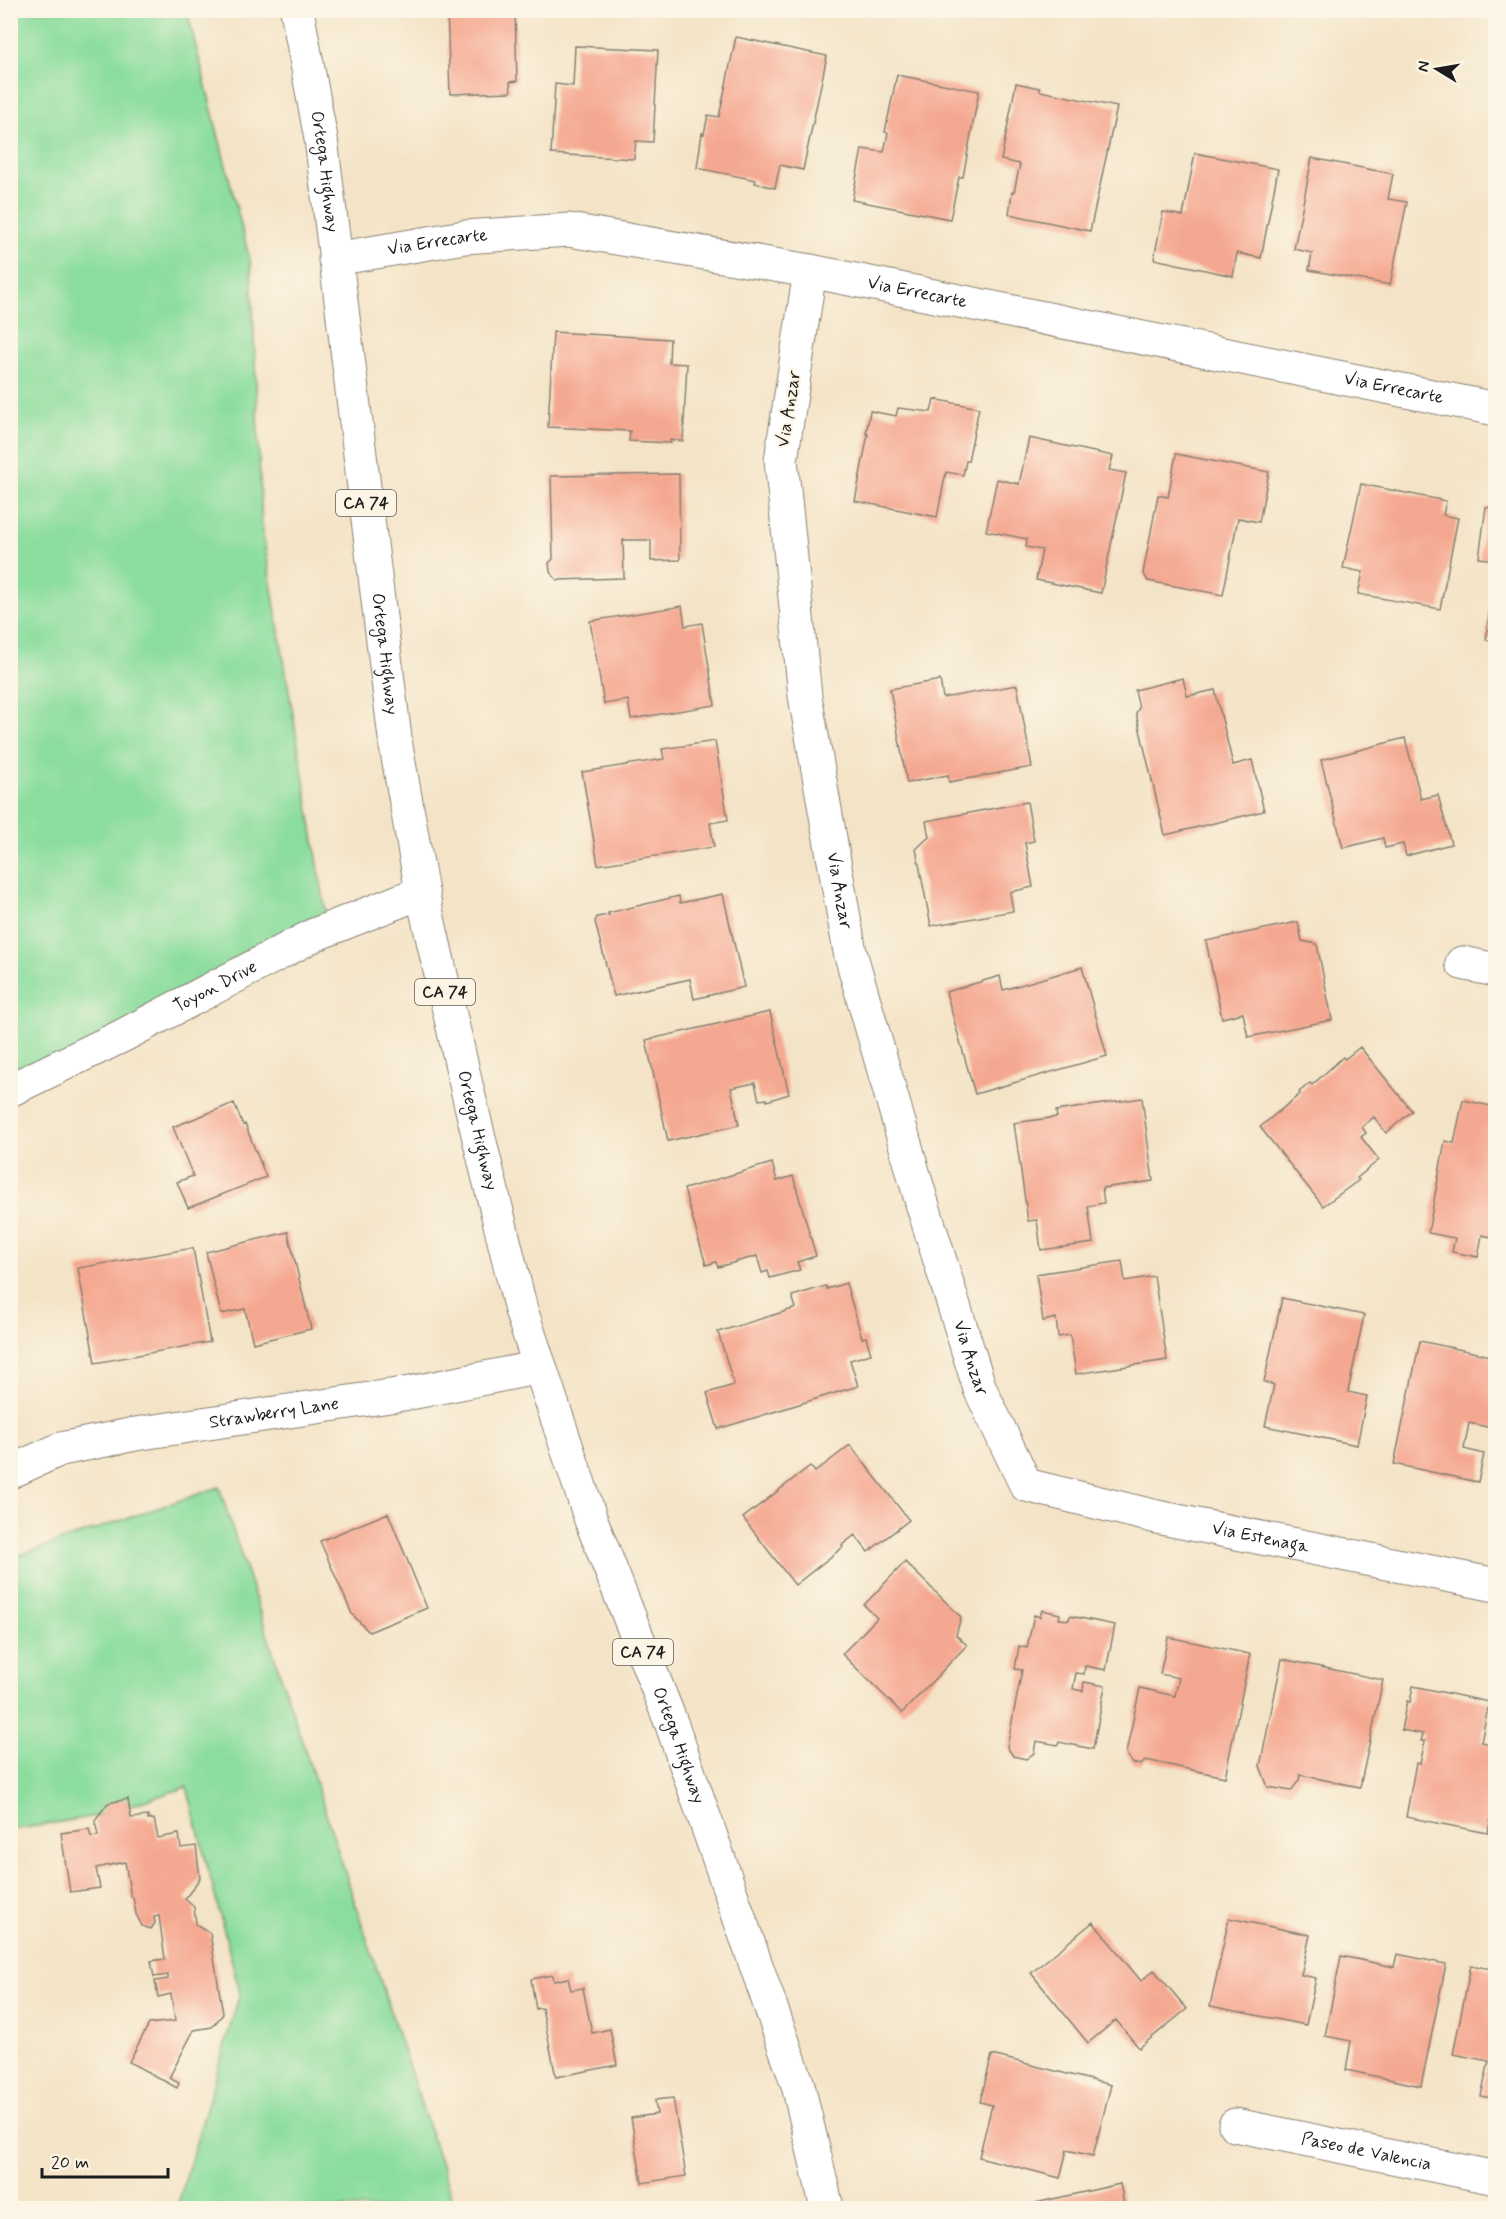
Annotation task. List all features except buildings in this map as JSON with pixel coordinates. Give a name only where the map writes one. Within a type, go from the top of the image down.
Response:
[{"type":"street","name":"Ortega Highway","points":[[297,10],[321,139],[396,746],[422,892],[521,1310],[591,1520],[672,1725],[798,2085],[827,2208]]},
{"type":"street","name":"Via Errecarte","points":[[335,259],[465,237],[569,230],[810,271],[1496,409]]},
{"type":"street","name":"Via Anzar","points":[[810,271],[781,460],[805,696],[848,940],[922,1203],[980,1389],[1026,1485]]},
{"type":"street","name":"Toyon Drive","points":[[10,1090],[122,1036],[314,935],[422,892]]},
{"type":"street","points":[[1462,963],[1496,970]]},
{"type":"street","name":"Strawberry Lane","points":[[10,1472],[61,1449],[135,1434],[410,1393],[540,1367]]},
{"type":"street","name":"Via Estenaga","points":[[1026,1485],[1157,1518],[1496,1585]]},
{"type":"street","name":"Paseo de Valencia","points":[[1235,2125],[1496,2178]]},
{"type":"green space","points":[[11,11],[187,11],[251,265],[262,529],[327,919],[11,1093]]},
{"type":"green space","points":[[219,1487],[455,2208],[177,2208],[240,1993],[187,1787],[97,1816],[11,1830],[11,1558]]}]
